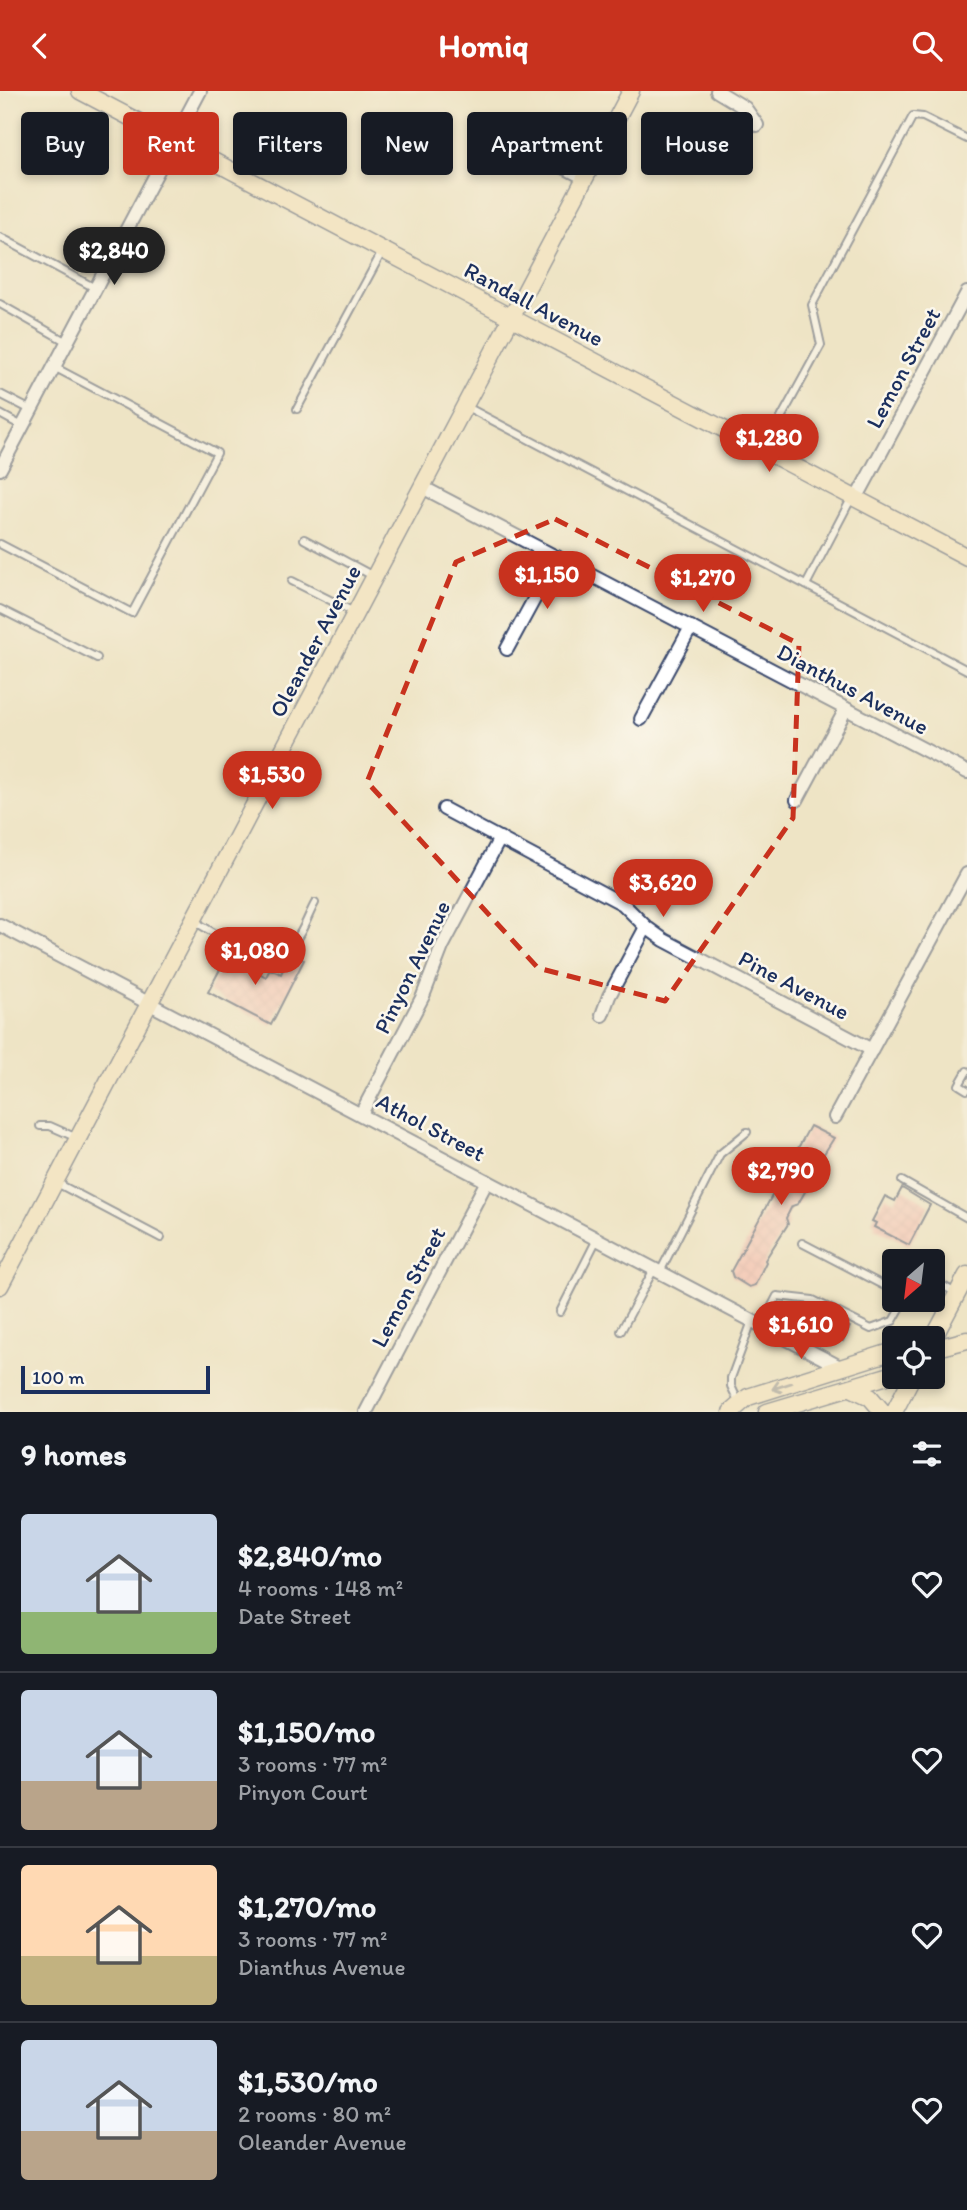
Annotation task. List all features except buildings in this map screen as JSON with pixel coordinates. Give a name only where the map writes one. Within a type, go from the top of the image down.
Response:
[{"type":"street","name":"Randall Avenue","points":[[80,91],[123,113]]},
{"type":"street","points":[[189,112],[200,91]]},
{"type":"street","name":"Oleander Avenue","points":[[0,1286],[631,91]]},
{"type":"street","points":[[717,91],[745,107],[757,125]]},
{"type":"street","name":"Randall Avenue","points":[[219,164],[967,557]]},
{"type":"street","points":[[0,469],[155,175]]},
{"type":"street","points":[[579,175],[585,178]]},
{"type":"street","name":"Lemon Street","points":[[854,498],[967,293]]},
{"type":"street","name":"Dianthus Avenue","points":[[422,487],[967,772]]},
{"type":"street","points":[[507,649],[557,557]]},
{"type":"street","points":[[641,719],[691,627]]},
{"type":"street","points":[[797,800],[846,709]]},
{"type":"street","name":"Pine Avenue","points":[[444,809],[623,904],[646,927],[664,940],[872,1050]]},
{"type":"street","name":"Pinyon Avenue","points":[[361,1114],[423,996],[442,947],[500,838]]},
{"type":"street","points":[[835,1117],[967,874]]},
{"type":"street","name":"Athol Street","points":[[0,925],[842,1367]]},
{"type":"street","points":[[602,1015],[609,996],[646,927]]},
{"type":"street","name":"Lemon Street","points":[[366,1412],[487,1181]]},
{"type":"street","points":[[940,1326],[963,1286]]},
{"type":"street","points":[[945,1346],[967,1340]]},
{"type":"street","points":[[735,1408],[748,1397],[882,1355]]},
{"type":"street","points":[[768,1412],[882,1378]]},
{"type":"street","points":[[851,1388],[870,1397],[884,1412]]},
{"type":"street","points":[[894,1412],[906,1389]]},
{"type":"lane","points":[[763,450],[821,345],[812,305],[913,116],[923,117],[967,139]]},
{"type":"lane","points":[[0,237],[95,288]]},
{"type":"lane","points":[[297,408],[383,250]]},
{"type":"lane","points":[[0,304],[67,342]]},
{"type":"lane","points":[[0,544],[132,613],[218,453],[54,367]]},
{"type":"lane","points":[[0,394],[31,410]]},
{"type":"lane","points":[[465,406],[967,670]]},
{"type":"lane","points":[[0,414],[22,426]]},
{"type":"lane","points":[[806,585],[854,498]]},
{"type":"lane","points":[[304,539],[375,576]]},
{"type":"lane","points":[[292,581],[356,613]]},
{"type":"lane","points":[[0,609],[97,658]]},
{"type":"lane","points":[[193,921],[252,951],[268,954],[284,950],[293,944],[315,903]]},
{"type":"lane","points":[[967,1071],[959,1086],[967,1090]]},
{"type":"lane","points":[[40,1126],[50,1126],[78,1139]]},
{"type":"lane","points":[[621,1331],[719,1154],[747,1132]]},
{"type":"lane","points":[[902,1181],[967,1218]]},
{"type":"lane","points":[[55,1182],[161,1238]]},
{"type":"lane","points":[[560,1313],[597,1239]]},
{"type":"lane","points":[[802,1243],[882,1285]]},
{"type":"lane","points":[[945,1282],[963,1286]]},
{"type":"lane","points":[[735,1408],[731,1378],[757,1323],[777,1296],[813,1300],[871,1329],[893,1321],[898,1313]]},
{"type":"highlighted area","points":[[555,519],[799,644],[793,818],[665,1001],[538,968],[367,782],[456,562]]}]
